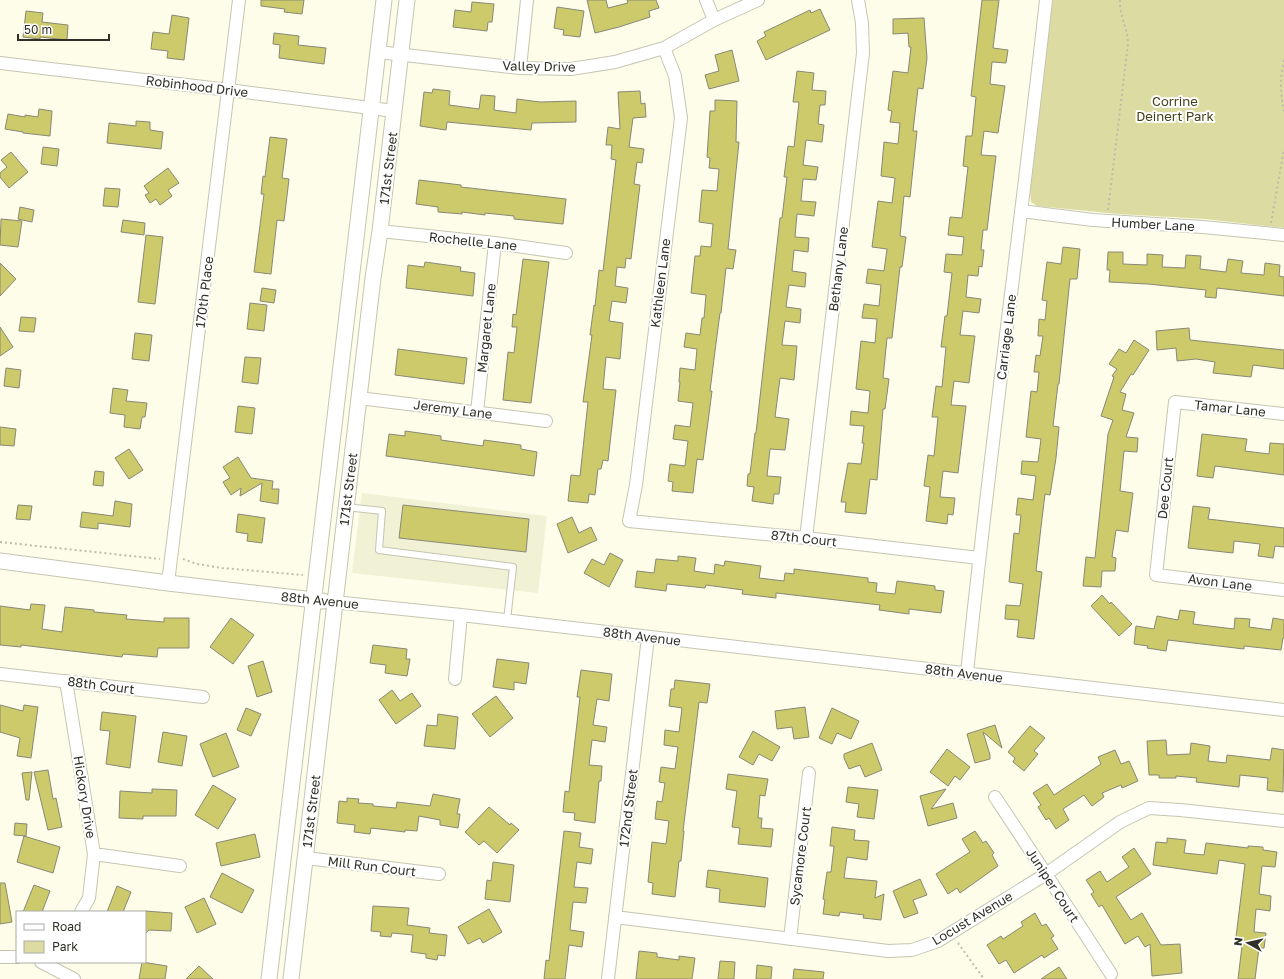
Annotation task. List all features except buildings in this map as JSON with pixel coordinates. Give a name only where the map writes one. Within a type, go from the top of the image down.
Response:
[{"type":"street","name":"170th Place","points":[[168,583],[239,0]]},
{"type":"street","name":"171st Street","points":[[269,979],[384,0]]},
{"type":"street","name":"171st Street","points":[[291,979],[334,602],[407,0]]},
{"type":"street","points":[[520,68],[527,0]]},
{"type":"street","points":[[706,0],[714,20]]},
{"type":"street","name":"Valley Drive","points":[[378,52],[520,68],[571,69],[615,62],[664,48],[714,20],[758,0]]},
{"type":"street","name":"Bethany Lane","points":[[806,538],[863,53],[862,23],[858,0]]},
{"type":"street","name":"Carriage Lane","points":[[967,674],[979,558],[1046,0]]},
{"type":"street","name":"Kathleen Lane","points":[[630,520],[638,470],[680,118],[675,76],[664,48]]},
{"type":"street","name":"Robinhood Drive","points":[[0,63],[394,111]]},
{"type":"street","name":"Humber Lane","points":[[1021,211],[1107,221],[1203,227],[1284,235]]},
{"type":"street","name":"Rochelle Lane","points":[[380,231],[495,243],[566,253]]},
{"type":"street","name":"Margaret Lane","points":[[477,412],[495,243]]},
{"type":"street","name":"Jeremy Lane","points":[[359,398],[546,421]]},
{"type":"street","name":"Tamar Lane","points":[[1175,402],[1284,414]]},
{"type":"street","name":"Dee Court","points":[[1156,575],[1175,402]]},
{"type":"street","name":"87th Court","points":[[630,520],[979,558]]},
{"type":"street","name":"88th Avenue","points":[[0,561],[313,600],[507,620],[1284,710]]},
{"type":"street","name":"Avon Lane","points":[[1156,575],[1284,590]]},
{"type":"street","points":[[455,679],[461,615]]},
{"type":"street","name":"172nd Street","points":[[608,979],[648,637]]},
{"type":"street","name":"88th Court","points":[[0,674],[203,697]]},
{"type":"street","name":"Hickory Drive","points":[[66,681],[94,854],[89,898],[82,911]]},
{"type":"street","name":"Sycamore Court","points":[[790,939],[809,773]]},
{"type":"street","name":"Juniper Court","points":[[995,797],[1111,974]]},
{"type":"street","name":"Locust Avenue","points":[[615,918],[888,951],[912,950],[938,941],[1046,874],[1120,822],[1149,808],[1284,821]]},
{"type":"street","points":[[94,854],[180,866]]},
{"type":"street","name":"Mill Run Court","points":[[306,858],[439,874]]},
{"type":"street","points":[[0,957],[16,957]]},
{"type":"street","points":[[48,964],[74,979]]},
{"type":"lane","points":[[346,507],[382,511],[379,550],[513,567],[507,620]]},
{"type":"path","points":[[1107,221],[1128,44],[1128,37],[1120,6],[1120,0]]},
{"type":"path","points":[[1284,60],[1280,85],[1280,97],[1284,112]]},
{"type":"path","points":[[1270,234],[1284,149]]},
{"type":"path","points":[[951,933],[984,979]]},
{"type":"shaded area","points":[[362,493],[547,516],[538,593],[352,573]]},
{"type":"green space","name":"Corrine Deinert Park","points":[[1052,0],[1284,0],[1284,228],[1205,219],[1118,214],[1037,206],[1031,202],[1030,189]]}]
